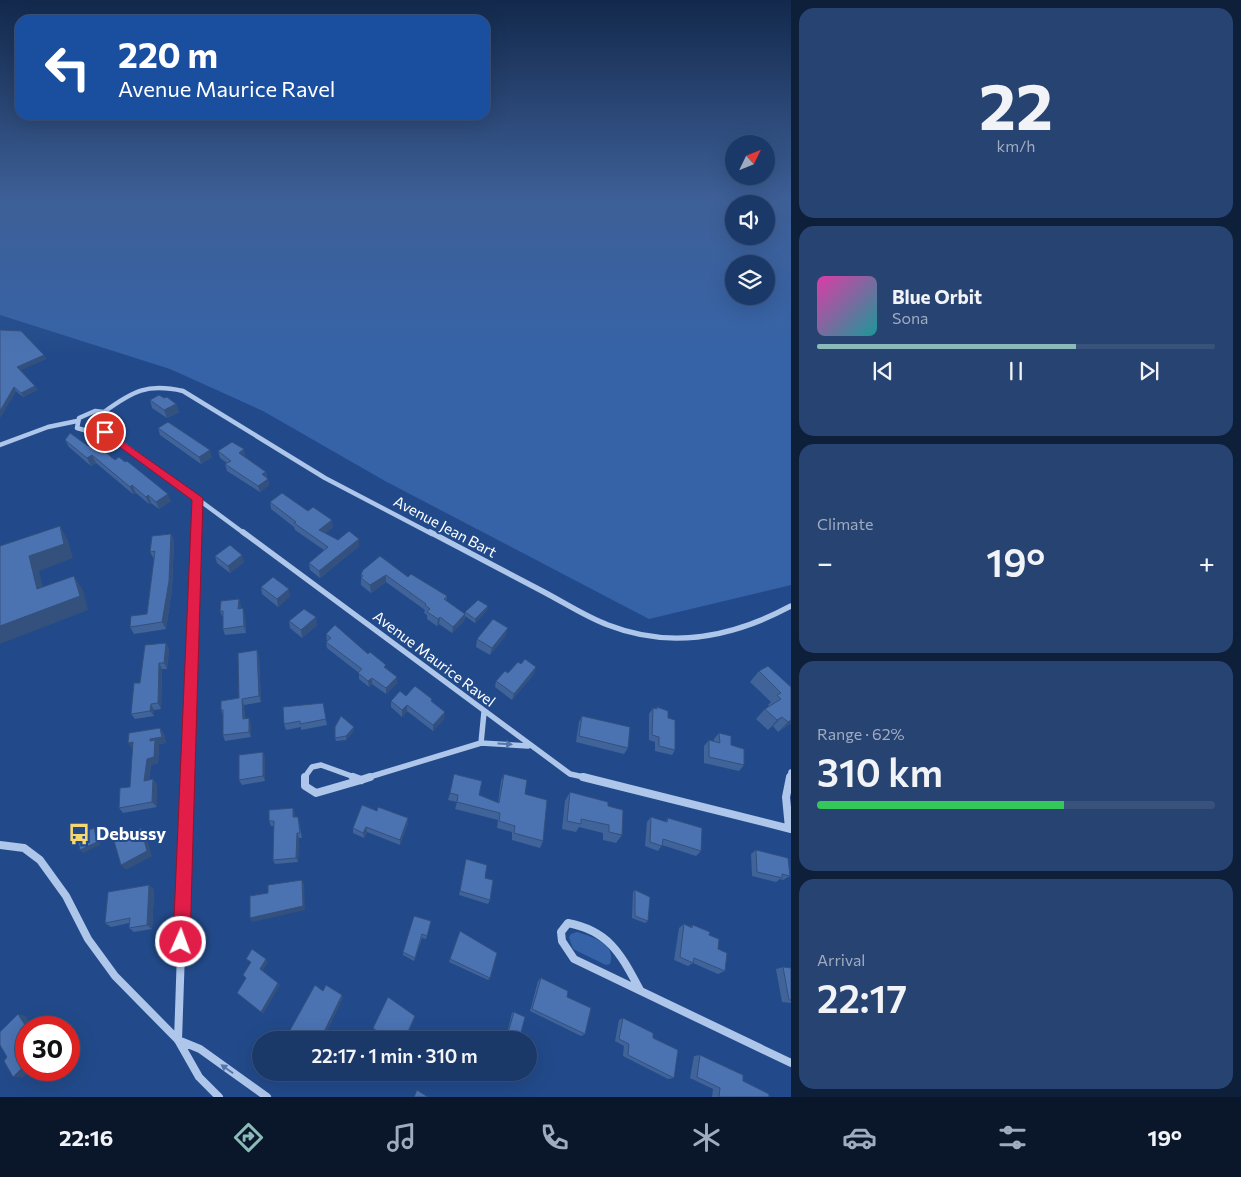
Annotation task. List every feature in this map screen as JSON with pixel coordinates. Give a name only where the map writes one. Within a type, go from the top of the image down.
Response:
[{"type":"street","name":"Avenue Jean Bart","points":[[104,412],[120,399],[139,390],[160,387],[183,391],[325,478],[607,625],[632,634],[654,639],[719,634],[744,629],[791,606]]},
{"type":"street","points":[[0,444],[48,427],[77,421],[90,412],[104,412],[111,419],[103,429],[91,432],[81,431],[78,428],[77,421]]},
{"type":"street","name":"Avenue Maurice Ravel","points":[[103,429],[570,774],[790,829]]},
{"type":"street","points":[[178,1040],[197,498]]},
{"type":"street","points":[[481,743],[484,712]]},
{"type":"street","points":[[361,780],[321,765],[312,767],[304,779],[305,786],[316,793],[361,780],[481,743],[530,746]]},
{"type":"street","points":[[790,829],[786,797],[791,772]]},
{"type":"street","points":[[0,845],[24,848],[40,860],[66,896],[88,939],[115,976],[178,1040],[198,1077],[219,1097]]},
{"type":"street","points":[[640,990],[613,942],[604,935],[576,924],[568,923],[562,928],[560,935],[562,943],[566,952],[574,959],[791,1063]]},
{"type":"street","points":[[178,1040],[200,1049],[267,1097]]},
{"type":"shaded area","points":[[0,253],[791,253],[791,585],[649,619],[385,481],[263,411],[170,369],[0,315]]},
{"type":"shaded area","points":[[577,932],[596,939],[607,946],[611,957],[610,964],[606,965],[573,949],[569,937]]},
{"type":"building","points":[[0,330],[21,331],[44,355],[17,367],[35,386],[21,393],[14,387],[0,411]]},
{"type":"building","points":[[159,395],[164,398],[167,397],[176,404],[164,410],[150,400]]},
{"type":"building","points":[[168,422],[210,450],[199,457],[158,428]]},
{"type":"building","points":[[70,433],[88,446],[94,443],[115,460],[119,457],[125,462],[127,461],[168,494],[156,502],[148,495],[146,497],[132,485],[130,487],[92,455],[87,458],[65,440]]},
{"type":"building","points":[[232,442],[244,449],[239,453],[266,472],[262,474],[268,479],[258,486],[225,464],[231,461],[218,451]]},
{"type":"building","points":[[282,493],[308,511],[313,507],[332,520],[319,530],[338,540],[349,531],[359,539],[319,571],[309,563],[328,547],[294,523],[296,522],[270,502]]},
{"type":"building","points":[[60,526],[64,544],[29,556],[37,589],[74,576],[80,596],[0,626],[0,546]]},
{"type":"building","points":[[171,534],[169,581],[162,622],[130,627],[131,616],[147,614],[155,551],[150,552],[152,536]]},
{"type":"building","points":[[230,545],[242,555],[228,566],[215,556]]},
{"type":"building","points":[[380,556],[408,577],[411,574],[447,596],[444,599],[465,614],[453,627],[440,617],[438,619],[427,612],[430,609],[426,604],[386,575],[370,585],[361,578],[363,576],[361,574],[363,570]]},
{"type":"building","points":[[273,577],[289,589],[277,599],[261,587]]},
{"type":"building","points":[[239,599],[238,609],[243,608],[244,626],[223,629],[223,611],[220,611],[221,601]]},
{"type":"building","points":[[478,600],[488,606],[475,619],[465,612]]},
{"type":"building","points":[[304,609],[316,617],[301,630],[289,621]]},
{"type":"building","points":[[493,619],[508,628],[492,648],[477,639]]},
{"type":"building","points":[[335,625],[368,654],[370,652],[386,665],[384,667],[397,677],[386,688],[372,678],[368,681],[358,673],[362,669],[326,642],[331,638],[326,634]]},
{"type":"building","points":[[166,643],[164,663],[159,663],[158,703],[151,704],[150,711],[131,714],[134,683],[140,683],[145,645]]},
{"type":"building","points":[[257,650],[259,696],[242,699],[243,719],[249,718],[249,732],[223,735],[221,701],[239,698],[238,653]]},
{"type":"building","points":[[525,659],[536,667],[514,694],[496,681],[505,671],[508,673],[518,662],[521,664]]},
{"type":"building","points":[[768,666],[791,687],[791,720],[788,722],[782,717],[777,720],[765,709],[781,699],[777,695],[781,693],[759,671]]},
{"type":"building","points":[[415,686],[445,712],[433,725],[407,705],[402,710],[391,701],[400,691],[406,696]]},
{"type":"building","points":[[323,703],[326,719],[300,724],[300,721],[284,724],[283,707]]},
{"type":"building","points":[[657,707],[668,711],[668,718],[675,720],[675,750],[659,746],[659,737],[652,735],[653,708],[657,709]]},
{"type":"building","points":[[341,716],[354,727],[346,736],[335,738],[335,727]]},
{"type":"building","points":[[582,716],[630,727],[628,748],[579,736]]},
{"type":"building","points":[[160,728],[162,737],[150,739],[150,741],[155,740],[154,757],[147,759],[144,781],[153,779],[152,802],[119,808],[120,788],[130,787],[133,742],[128,743],[129,733]]},
{"type":"building","points":[[719,733],[731,736],[731,745],[744,749],[744,765],[709,757],[709,740],[720,743]]},
{"type":"building","points":[[263,752],[263,776],[239,780],[239,755]]},
{"type":"building","points":[[454,774],[482,781],[479,795],[499,803],[504,774],[527,780],[525,794],[547,800],[543,841],[514,833],[515,826],[499,821],[500,813],[457,802],[458,795],[450,793]]},
{"type":"building","points":[[570,792],[608,802],[608,806],[623,810],[622,835],[609,832],[609,825],[581,819],[581,824],[567,821]]},
{"type":"building","points":[[362,805],[377,811],[378,807],[408,818],[400,840],[366,827],[363,833],[353,828]]},
{"type":"building","points":[[293,808],[293,817],[298,817],[300,833],[297,833],[296,858],[273,860],[274,821],[269,821],[269,810]]},
{"type":"building","points":[[651,817],[667,822],[668,818],[702,828],[701,851],[663,839],[662,846],[650,842]]},
{"type":"building","points":[[94,828],[97,842],[80,850],[77,835]]},
{"type":"building","points":[[141,828],[147,851],[121,865],[114,841]]},
{"type":"building","points":[[756,850],[788,858],[790,876],[782,874],[782,878],[757,872]]},
{"type":"building","points":[[466,859],[487,865],[485,878],[493,880],[490,900],[460,891]]},
{"type":"building","points":[[302,880],[303,906],[250,918],[250,896],[268,893],[268,885]]},
{"type":"building","points":[[149,885],[147,925],[129,928],[130,918],[105,923],[108,892]]},
{"type":"building","points":[[635,890],[650,897],[648,921],[635,916]]},
{"type":"building","points":[[414,916],[431,921],[427,936],[422,934],[415,958],[403,952]]},
{"type":"building","points":[[684,924],[692,928],[693,925],[710,932],[709,935],[719,939],[718,949],[727,953],[725,971],[694,958],[693,963],[680,957]]},
{"type":"building","points":[[460,931],[497,953],[490,978],[450,959]]},
{"type":"building","points":[[252,949],[266,959],[260,969],[278,983],[261,1012],[237,993],[246,978],[243,975],[251,962],[246,959]]},
{"type":"building","points":[[783,967],[791,968],[791,1000],[789,1000]]},
{"type":"building","points":[[541,978],[568,991],[567,997],[591,1008],[585,1034],[532,1009]]},
{"type":"building","points":[[315,985],[323,991],[326,985],[342,995],[324,1031],[290,1031]]},
{"type":"building","points":[[388,997],[415,1016],[408,1031],[378,1031],[373,1028]]},
{"type":"building","points":[[514,1012],[525,1017],[521,1031],[508,1031]]},
{"type":"building","points":[[15,1017],[15,1075],[13,1077],[4,1061],[7,1057],[0,1045],[0,1032]]},
{"type":"building","points":[[623,1018],[653,1033],[653,1038],[678,1050],[674,1078],[628,1055],[629,1044],[619,1039]]},
{"type":"building","points":[[700,1055],[743,1075],[743,1081],[769,1094],[769,1097],[719,1097],[720,1088],[697,1077]]},
{"type":"building","points":[[417,1090],[428,1097],[414,1097]]},
{"type":"place","name":"Debussy","points":[[79,834]]},
{"type":"route","points":[[105,432],[197,498],[181,942]]}]
